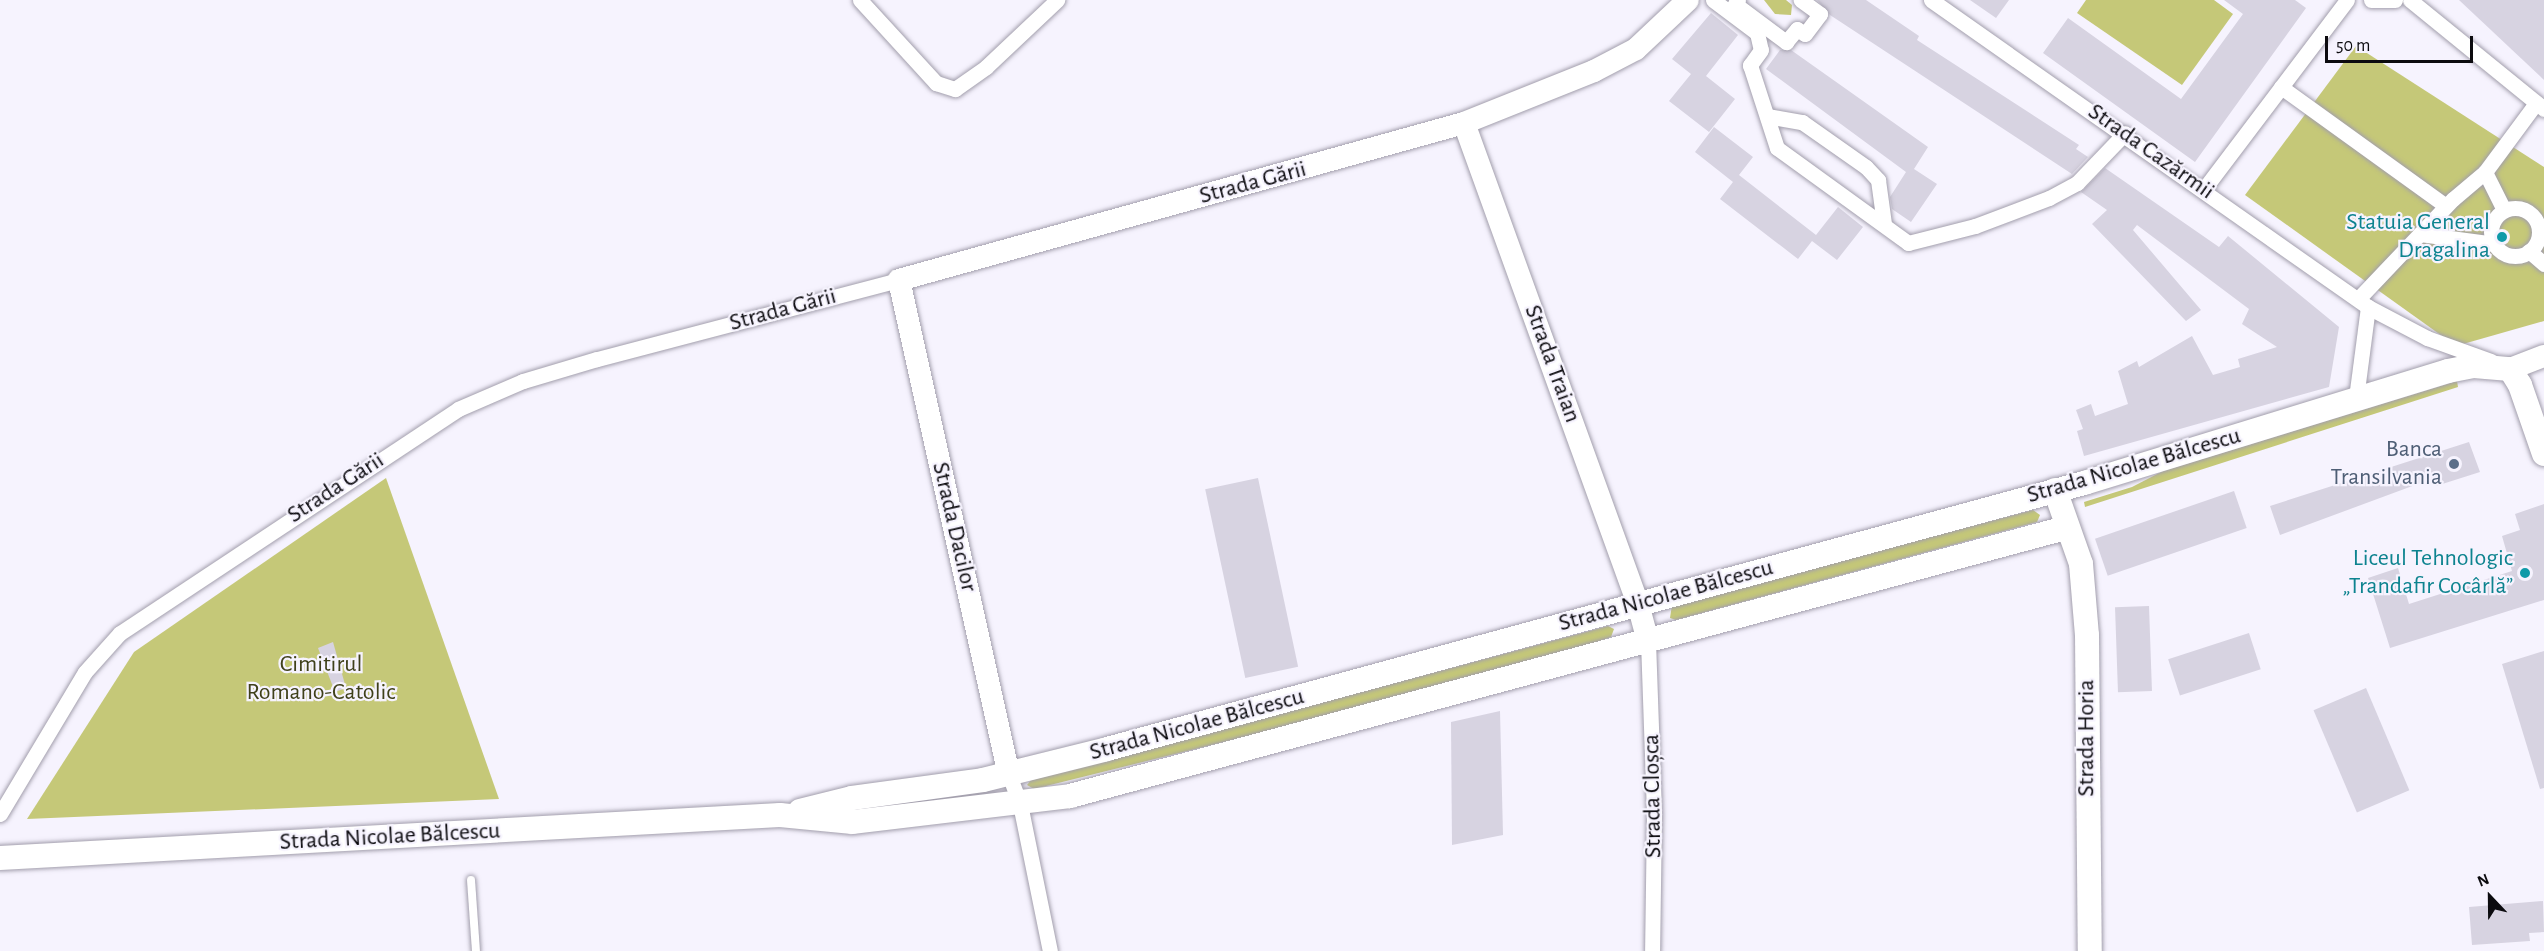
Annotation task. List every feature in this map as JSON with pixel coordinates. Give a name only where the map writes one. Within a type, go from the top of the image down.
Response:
[{"type":"main road","name":"Strada Nicolae Bălcescu","points":[[780,815],[852,798],[1009,775],[2055,490],[2448,371],[2474,366],[2510,369]]},
{"type":"main road","points":[[2510,369],[2520,385],[2544,454]]},
{"type":"main road","name":"Strada Horia","points":[[2055,490],[2065,528],[2076,544],[2081,564],[2087,635],[2090,951]]},
{"type":"main road","name":"Strada Nicolae Bălcescu","points":[[0,858],[780,815],[853,822],[1020,804],[1177,770],[2065,528]]},
{"type":"street","points":[[860,0],[936,83],[955,89],[986,67],[1057,0]]},
{"type":"street","name":"Strada Gării","points":[[0,814],[85,672],[120,633],[458,409],[523,381],[576,365],[899,280],[1464,123],[1594,71],[1636,49],[1688,0]]},
{"type":"street","points":[[1713,0],[1757,33],[1761,50],[1750,65],[1777,148],[1858,210],[1884,224],[1908,243],[2020,211],[2077,183],[2125,133]]},
{"type":"street","points":[[1738,0],[1735,4],[1786,42],[1797,29],[1805,34],[1820,14],[1801,0]]},
{"type":"street","name":"Strada Cazărmii","points":[[1931,0],[2125,133],[2363,303],[2427,338],[2510,369]]},
{"type":"street","points":[[2204,189],[2347,0]]},
{"type":"street","points":[[2371,0],[2395,0]]},
{"type":"street","points":[[2356,398],[2363,303],[2420,234],[2446,206],[2485,172],[2540,106],[2409,0]]},
{"type":"street","points":[[2281,87],[2446,206]]},
{"type":"street","points":[[1767,116],[1802,122],[1866,167],[1878,180],[1884,224]]},
{"type":"street","name":"Strada Traian","points":[[1464,123],[1638,604],[1648,641]]},
{"type":"street","points":[[2485,172],[2504,210]]},
{"type":"street","points":[[2420,234],[2495,244],[2507,254],[2529,251],[2541,240],[2538,222],[2527,211],[2504,210],[2493,221],[2495,244]]},
{"type":"street","points":[[2529,251],[2544,264]]},
{"type":"street","name":"Strada Dacilor","points":[[899,280],[1009,775]]},
{"type":"street","name":"Strada Nicolae Bălcescu","points":[[2510,369],[2544,356]]},
{"type":"street","name":"Strada Cloșca","points":[[1648,641],[1654,814],[1652,951]]},
{"type":"street","points":[[1009,775],[1020,804],[1050,951]]},
{"type":"lane","points":[[471,880],[476,951]]},
{"type":"green space","points":[[1764,0],[1786,0],[1792,5],[1791,15],[1775,14]]},
{"type":"green space","points":[[2086,0],[2214,0],[2233,14],[2182,85],[2077,13]]},
{"type":"green space","points":[[2356,46],[2544,167],[2544,321],[2456,346],[2245,195]]},
{"type":"green space","points":[[2457,381],[2458,387],[2085,507],[2084,502],[2132,487],[2163,471]]},
{"type":"green space","name":"Cimitirul Romano-Catolic","points":[[386,478],[499,799],[27,819],[134,652]]},
{"type":"green space","points":[[2033,510],[2040,515],[2037,522],[1676,620],[1670,618],[1672,605]]},
{"type":"green space","points":[[1608,626],[1614,629],[1611,637],[1594,643],[1296,724],[1034,789],[1027,785],[1031,780]]},
{"type":"building","points":[[1817,0],[1866,0],[1919,36],[1917,40],[2079,145],[2076,149],[2088,157],[2072,174],[1830,15]]},
{"type":"building","points":[[1970,0],[2009,0],[1996,18]]},
{"type":"building","points":[[2224,0],[2295,0],[2306,8],[2195,162],[2043,53],[2068,18],[2181,99],[2243,14]]},
{"type":"building","points":[[2459,0],[2544,0],[2544,80]]},
{"type":"building","points":[[1711,13],[1738,35],[1706,76],[1735,99],[1709,132],[1669,101],[1691,74],[1672,59]]},
{"type":"building","points":[[1780,50],[1791,50],[1928,147],[1914,169],[1937,184],[1911,222],[1892,209],[1890,197],[1906,172],[1766,69]]},
{"type":"building","points":[[1714,127],[1753,157],[1739,175],[1816,235],[1838,207],[1863,227],[1837,260],[1812,241],[1798,259],[1720,199],[1733,182],[1695,152]]},
{"type":"building","points":[[2105,168],[2219,247],[2228,236],[2339,327],[2329,387],[2084,456],[2077,431],[2083,429],[2076,410],[2091,404],[2095,416],[2128,404],[2118,371],[2137,361],[2139,367],[2192,336],[2213,375],[2240,367],[2238,359],[2277,347],[2242,324],[2249,309],[2137,225],[2133,230],[2201,310],[2186,321],[2092,224],[2107,210],[2081,192]]},
{"type":"building","points":[[2469,442],[2480,472],[2436,486],[2434,478],[2280,535],[2270,506]]},
{"type":"building","points":[[1258,478],[1298,667],[1245,678],[1205,489]]},
{"type":"building","points":[[2234,491],[2247,528],[2108,576],[2095,539]]},
{"type":"building","name":"Liceul Tehnologic „Trandafir Cocârlă”","points":[[2544,504],[2544,600],[2390,648],[2368,578],[2398,568],[2409,604],[2512,571],[2502,536],[2520,530],[2515,514]]},
{"type":"building","points":[[2149,606],[2152,691],[2118,692],[2115,607]]},
{"type":"building","points":[[2249,633],[2261,669],[2180,695],[2168,659]]},
{"type":"building","points":[[333,642],[346,688],[335,692],[318,648]]},
{"type":"building","points":[[2544,651],[2544,788],[2540,789],[2502,664]]},
{"type":"building","points":[[2366,688],[2409,790],[2357,812],[2314,710]]},
{"type":"building","points":[[1500,711],[1503,835],[1452,845],[1451,722]]},
{"type":"building","points":[[2543,901],[2544,932],[2529,933],[2530,941],[2472,945],[2469,907]]},
{"type":"place","name":"Statuia General Dragalina","points":[[2502,237]]},
{"type":"place","name":"Banca Transilvania","points":[[2454,464]]},
{"type":"place","name":"Liceul Tehnologic „Trandafir Cocârlă”","points":[[2525,573]]}]
